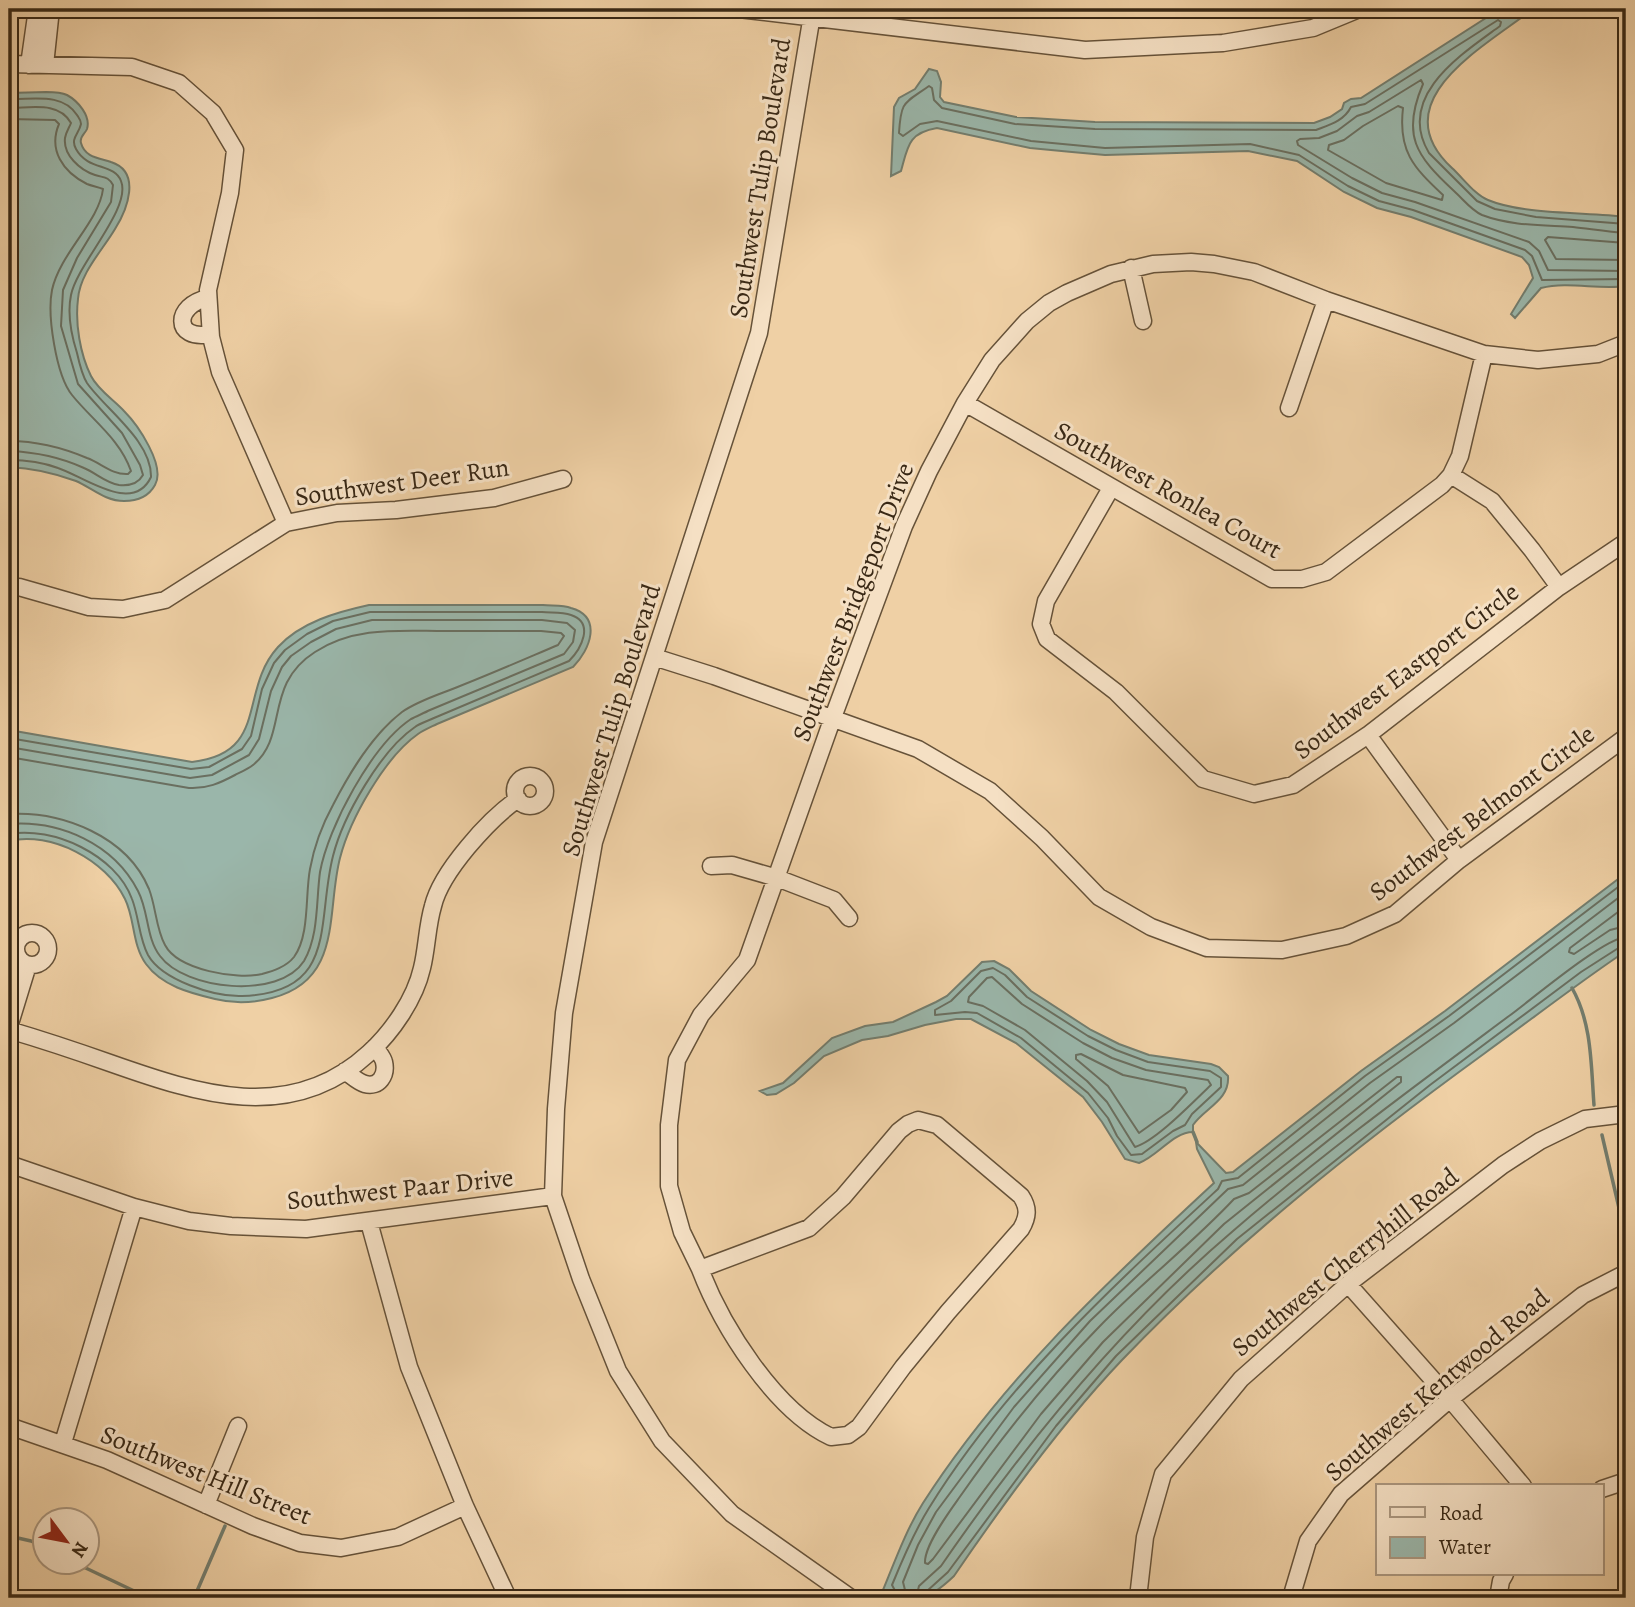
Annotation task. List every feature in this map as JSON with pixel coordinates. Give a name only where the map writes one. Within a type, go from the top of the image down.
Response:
[{"type":"street","points":[[37,9],[37,65]]},
{"type":"street","points":[[37,65],[51,9]]},
{"type":"street","points":[[739,9],[812,13],[1086,50],[1236,41],[1313,28],[1359,9]]},
{"type":"street","name":"Southwest Tulip Boulevard","points":[[812,13],[759,333],[594,842],[564,1013],[556,1109],[554,1196],[581,1279],[618,1371],[662,1441],[732,1514],[851,1598]]},
{"type":"street","points":[[9,64],[132,68],[179,83],[213,113],[235,150],[230,193],[212,268],[208,298],[211,334],[220,372],[286,523]]},
{"type":"street","name":"Southwest Bridgeport Drive","points":[[700,1269],[808,1228],[831,1210],[899,1131],[918,1120],[936,1125],[1021,1196],[1027,1210],[1021,1229],[940,1321],[859,1427],[842,1437],[831,1437],[788,1404],[766,1381],[726,1325],[682,1232],[669,1185],[669,1125],[677,1060],[701,1015],[747,960],[904,526],[965,403],[992,360],[1009,340],[1049,303],[1092,282],[1131,268],[1172,262],[1214,264],[1254,272],[1326,300],[1485,354],[1538,360],[1598,354],[1626,343]]},
{"type":"street","points":[[1131,268],[1143,321]]},
{"type":"street","points":[[208,298],[191,303],[182,322],[188,332],[196,335],[211,334]]},
{"type":"street","points":[[1289,408],[1326,300]]},
{"type":"street","name":"Southwest Ronlea Court","points":[[965,403],[1272,579],[1302,579],[1326,572],[1392,524],[1451,475],[1460,456],[1485,354]]},
{"type":"street","points":[[1451,475],[1492,501],[1559,587]]},
{"type":"street","name":"Southwest Deer Run","points":[[19,587],[89,607],[123,609],[165,600],[286,523],[337,513],[396,510],[494,498],[563,479]]},
{"type":"street","name":"Southwest Eastport Circle","points":[[1111,488],[1046,601],[1041,624],[1047,639],[1116,692],[1203,779],[1254,794],[1293,785],[1368,735],[1559,587],[1626,542]]},
{"type":"street","name":"Southwest Belmont Circle","points":[[654,657],[918,749],[990,791],[1042,838],[1099,897],[1151,927],[1207,948],[1282,950],[1346,936],[1395,914],[1459,860],[1626,737]]},
{"type":"street","points":[[1368,735],[1459,860]]},
{"type":"street","points":[[28,965],[9,1029],[163,1082],[203,1092],[259,1098],[292,1094],[345,1071],[383,1040],[413,994],[422,969],[433,904],[449,870],[470,845],[518,799]]},
{"type":"street","points":[[711,866],[732,865],[777,878],[834,900],[849,918]]},
{"type":"street","points":[[345,1071],[363,1083],[373,1085],[380,1081],[384,1073],[384,1061],[375,1047]]},
{"type":"street","name":"Southwest Cherryhill Road","points":[[1139,1598],[1145,1537],[1164,1474],[1241,1379],[1348,1284],[1503,1165],[1540,1141],[1585,1119],[1626,1114]]},
{"type":"street","name":"Southwest Paar Drive","points":[[9,1164],[134,1207],[189,1221],[231,1226],[306,1229],[554,1196]]},
{"type":"street","points":[[63,1443],[134,1207]]},
{"type":"street","points":[[369,1222],[409,1367],[465,1506],[508,1598]]},
{"type":"street","name":"Southwest Kentwood Road","points":[[1291,1598],[1308,1541],[1341,1494],[1450,1399],[1583,1295],[1626,1273]]},
{"type":"street","points":[[1348,1284],[1521,1484]]},
{"type":"street","name":"Southwest Hill Street","points":[[9,1426],[107,1460],[253,1526],[300,1543],[341,1548],[398,1536],[465,1506]]},
{"type":"street","points":[[206,1505],[238,1426]]},
{"type":"street","points":[[1604,1488],[1626,1481]]},
{"type":"street","points":[[1498,1598],[1505,1576]]},
{"type":"water","points":[[1500,9],[1533,9],[1490,40],[1448,77],[1434,98],[1428,120],[1433,143],[1469,186],[1488,200],[1537,211],[1626,217],[1626,286],[1562,285],[1541,288],[1515,318],[1511,314],[1533,278],[1529,265],[1522,257],[1411,217],[1377,208],[1344,192],[1297,161],[1248,151],[1105,155],[1030,148],[937,128],[915,137],[908,148],[901,171],[891,176],[894,107],[899,98],[915,89],[929,69],[937,71],[941,82],[940,97],[944,102],[1016,117],[1095,122],[1314,123],[1330,117],[1351,99],[1361,98]]},
{"type":"water","points":[[57,92],[71,98],[85,114],[88,124],[81,143],[86,152],[121,167],[129,183],[127,202],[120,221],[83,280],[77,318],[81,348],[91,376],[136,426],[154,457],[157,467],[155,485],[146,495],[133,500],[111,499],[76,481],[51,473],[9,467],[9,93]]},
{"type":"water","points":[[369,605],[565,606],[581,612],[590,626],[590,635],[584,652],[573,667],[437,724],[418,734],[393,758],[370,790],[345,842],[336,879],[327,942],[321,960],[311,976],[295,989],[265,1000],[237,1002],[196,994],[168,983],[153,972],[141,957],[125,899],[105,872],[76,852],[59,845],[42,840],[9,841],[9,730],[192,762],[216,756],[233,746],[243,733],[266,664],[287,638],[332,615]]},
{"type":"water","points":[[1626,873],[1626,951],[1390,1124],[1297,1198],[1207,1277],[1122,1360],[1077,1410],[954,1576],[945,1584],[929,1595],[913,1599],[883,1590],[917,1513],[987,1415],[1096,1295],[1214,1183],[1196,1142],[1226,1173],[1233,1172],[1361,1071],[1445,1011]]},
{"type":"water","points":[[994,961],[1009,969],[1031,991],[1091,1030],[1119,1044],[1149,1055],[1219,1067],[1228,1076],[1228,1084],[1221,1098],[1193,1125],[1193,1132],[1172,1140],[1139,1163],[1125,1159],[1083,1097],[1016,1043],[971,1019],[956,1019],[862,1040],[824,1056],[794,1083],[776,1094],[767,1095],[760,1091],[783,1083],[832,1038],[865,1026],[893,1022],[936,1002],[947,996],[982,962]]},
{"type":"waterway","points":[[1572,988],[1579,1001],[1587,1030],[1594,1105]]},
{"type":"waterway","points":[[1193,1132],[1197,1142]]},
{"type":"waterway","points":[[1602,1135],[1626,1238]]},
{"type":"waterway","points":[[194,1598],[225,1526]]},
{"type":"waterway","points":[[9,1536],[32,1541]]},
{"type":"waterway","points":[[102,1576],[149,1598]]}]
